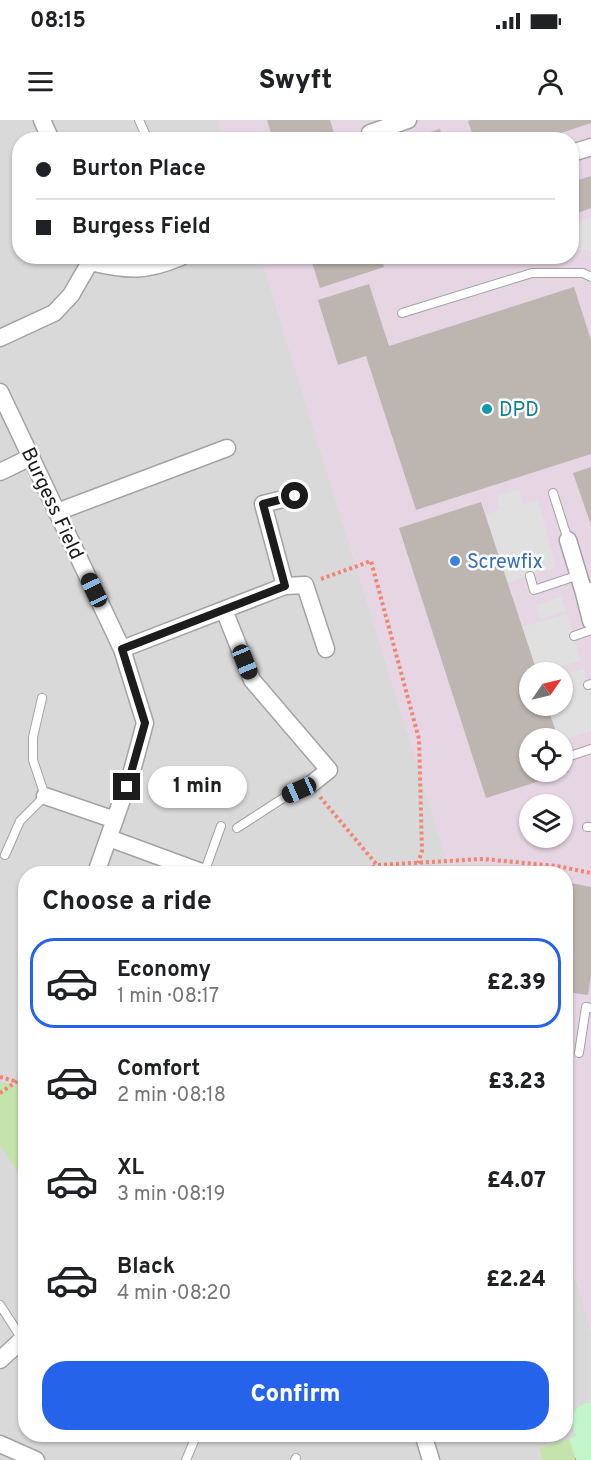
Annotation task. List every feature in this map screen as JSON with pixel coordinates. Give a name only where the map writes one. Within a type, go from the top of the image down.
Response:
[{"type":"street","points":[[369,131],[408,120]]},
{"type":"street","points":[[0,338],[54,313],[71,295],[87,264]]},
{"type":"street","points":[[104,264],[121,270],[163,264]]},
{"type":"street","name":"Burgess Field","points":[[0,392],[122,649],[145,723],[132,771],[99,866]]},
{"type":"street","points":[[57,512],[227,448]]},
{"type":"street","points":[[0,472],[31,457]]},
{"type":"street","points":[[285,586],[263,504],[295,496]]},
{"type":"street","points":[[568,540],[579,575],[588,592],[591,621]]},
{"type":"street","points":[[122,649],[285,586],[305,585],[326,650]]},
{"type":"street","points":[[224,610],[252,680],[328,770],[310,785]]},
{"type":"street","points":[[45,796],[115,820]]},
{"type":"street","points":[[109,838],[185,866]]},
{"type":"street","points":[[0,1360],[18,1344]]},
{"type":"street","points":[[425,1442],[431,1460]]},
{"type":"street","points":[[0,1444],[36,1460]]},
{"type":"lane","points":[[402,313],[532,273],[583,273],[591,277]]},
{"type":"lane","points":[[553,493],[568,540]]},
{"type":"lane","points":[[530,576],[534,590],[579,575]]},
{"type":"lane","points":[[574,636],[591,630]]},
{"type":"lane","points":[[5,855],[20,821],[45,796],[33,760],[33,737],[42,698]]},
{"type":"lane","points":[[573,755],[591,749]]},
{"type":"lane","points":[[237,828],[288,795],[310,785]]},
{"type":"lane","points":[[207,866],[221,826]]},
{"type":"lane","points":[[579,1053],[586,1007],[591,1008]]},
{"type":"lane","points":[[0,1305],[18,1330]]},
{"type":"lane","points":[[186,1460],[194,1442]]},
{"type":"path","points":[[305,585],[371,561],[419,739],[422,851],[418,863]]},
{"type":"path","points":[[310,785],[377,865],[483,859],[557,866]]},
{"type":"path","points":[[573,869],[591,873]]},
{"type":"path","points":[[0,1077],[16,1081]]},
{"type":"path","points":[[0,1093],[16,1081]]},
{"type":"shaded area","points":[[0,120],[218,120],[222,132],[12,132],[12,264],[263,264],[449,866],[18,866],[18,1442],[559,1442],[539,1448],[542,1460],[0,1460]]},
{"type":"shaded area","points":[[218,120],[591,120],[591,1330],[573,1270],[573,866],[449,866],[263,264],[579,264],[579,132],[222,132]]},
{"type":"shaded area","points":[[591,217],[591,252],[584,249],[579,251],[579,221]]},
{"type":"shaded area","name":"Screwfix","points":[[519,490],[523,504],[538,500],[556,567],[507,583],[486,514],[500,510],[497,496]]},
{"type":"shaded area","points":[[561,597],[566,611],[541,619],[536,605]]},
{"type":"shaded area","points":[[567,614],[581,661],[573,663],[534,662],[522,627]]},
{"type":"shaded area","points":[[584,669],[591,695],[591,731],[573,737],[573,728],[555,728],[551,716],[573,716],[573,673]]},
{"type":"shaded area","points":[[573,1270],[591,1330],[591,1403],[586,1403],[576,1437],[573,1438]]},
{"type":"green space","points":[[0,1082],[18,1085],[17,1171],[0,1145]]},
{"type":"green space","points":[[591,1403],[591,1460],[542,1460],[539,1448],[559,1442],[573,1442],[573,1438],[576,1437],[573,1413],[577,1408]]},
{"type":"green space","points":[[591,1403],[591,1460],[576,1460],[570,1442],[573,1442],[573,1437],[576,1436],[573,1413],[577,1408]]},
{"type":"building","points":[[267,120],[330,120],[334,132],[271,132]]},
{"type":"building","points":[[591,120],[591,123],[564,132],[471,132],[468,121]]},
{"type":"building","points":[[591,176],[591,208],[579,212],[579,180]]},
{"type":"building","points":[[312,264],[383,264],[384,267],[320,288]]},
{"type":"building","name":"DPD","points":[[369,284],[389,346],[574,287],[591,340],[591,454],[416,510],[366,356],[338,365],[318,300]]},
{"type":"building","points":[[591,467],[591,525],[573,473]]},
{"type":"building","points":[[481,502],[534,662],[519,662],[519,716],[551,716],[555,728],[519,728],[519,782],[537,782],[486,798],[399,528]]},
{"type":"building","points":[[573,883],[591,887],[591,975],[588,995],[573,993]]},
{"type":"place","name":"DPD","points":[[487,409]]},
{"type":"place","name":"Screwfix","points":[[455,561]]},
{"type":"route","points":[[127,787],[145,723],[122,649],[285,586],[263,504],[295,496]]}]
